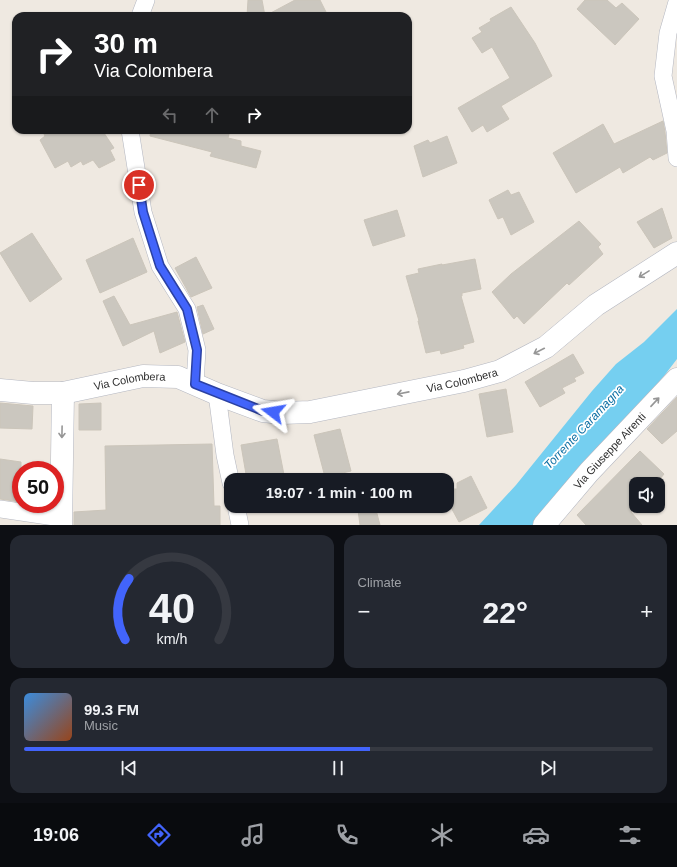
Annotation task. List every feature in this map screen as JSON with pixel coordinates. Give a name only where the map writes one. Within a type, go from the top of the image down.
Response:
[{"type":"main road","name":"Via Colombera","points":[[0,390],[33,393],[63,393],[143,376],[178,377],[217,394],[263,411],[282,413],[310,412],[464,381],[500,371],[546,347],[596,305],[677,253]]},
{"type":"main road","name":"Via Giuseppe Airenti","points":[[544,525],[589,472],[677,379]]},
{"type":"main road","points":[[61,522],[63,393]]},
{"type":"street","points":[[142,12],[146,0]]},
{"type":"street","points":[[677,2],[668,32],[663,76],[675,131],[677,158]]},
{"type":"street","points":[[131,134],[143,212],[160,266],[187,309],[197,350],[195,384]]},
{"type":"street","points":[[217,394],[224,455],[228,473]]},
{"type":"street","points":[[0,509],[61,522]]},
{"type":"street","points":[[237,513],[240,525]]},
{"type":"water","name":"Torrente Caramagna","points":[[677,309],[677,359],[664,376],[533,525],[479,525],[516,485],[592,391],[616,364],[644,342]]},
{"type":"building","points":[[248,0],[262,0],[264,12],[247,12]]},
{"type":"building","points":[[295,0],[320,0],[326,12],[272,12]]},
{"type":"building","points":[[585,0],[607,0],[616,8],[622,3],[639,19],[615,45],[577,9]]},
{"type":"building","points":[[511,7],[535,43],[552,76],[501,106],[509,119],[487,132],[483,125],[472,132],[458,108],[510,78],[492,47],[482,53],[472,38],[482,32],[479,28],[491,21],[490,19]]},
{"type":"building","points":[[663,121],[667,153],[653,160],[650,157],[623,173],[620,167],[576,193],[553,153],[603,124],[614,144]]},
{"type":"building","points":[[44,134],[105,134],[114,148],[110,150],[115,160],[99,168],[93,160],[83,165],[81,161],[71,167],[68,161],[55,168],[40,140],[45,136]]},
{"type":"building","points":[[150,134],[229,134],[228,138],[241,141],[241,146],[261,151],[256,168],[210,156],[212,152],[150,136]]},
{"type":"building","points":[[447,136],[457,163],[423,177],[414,146],[428,140],[430,143]]},
{"type":"building","points":[[508,190],[511,195],[519,192],[534,222],[511,235],[503,217],[498,219],[489,200]]},
{"type":"building","points":[[662,208],[672,238],[654,248],[637,222]]},
{"type":"building","points":[[397,210],[405,236],[373,246],[364,220]]},
{"type":"building","points":[[579,221],[601,244],[598,247],[603,254],[569,285],[567,283],[524,324],[517,316],[514,319],[492,292],[511,274]]},
{"type":"building","points":[[32,233],[62,279],[30,302],[0,253]]},
{"type":"building","points":[[133,238],[147,272],[100,293],[86,260]]},
{"type":"building","points":[[196,257],[212,288],[191,297],[175,268]]},
{"type":"building","points":[[475,259],[481,289],[462,293],[461,296],[474,342],[463,345],[464,348],[441,354],[440,350],[426,353],[419,321],[406,276],[419,273],[418,269]]},
{"type":"building","points":[[114,296],[130,325],[177,312],[185,342],[160,353],[154,331],[123,346],[103,301]]},
{"type":"building","points":[[203,305],[214,329],[203,334],[197,307]]},
{"type":"building","points":[[573,354],[584,373],[574,378],[576,381],[562,388],[565,393],[540,407],[525,382]]},
{"type":"building","points":[[506,389],[513,432],[487,437],[479,394]]},
{"type":"building","points":[[677,397],[677,431],[662,444],[647,429]]},
{"type":"building","points":[[0,403],[33,406],[32,429],[0,428]]},
{"type":"building","points":[[101,403],[101,430],[79,430],[79,404]]},
{"type":"building","points":[[340,429],[351,471],[342,473],[324,473],[314,435]]},
{"type":"building","points":[[277,439],[284,473],[246,473],[241,445]]},
{"type":"building","points":[[212,444],[214,506],[220,506],[220,525],[74,525],[74,512],[106,510],[105,446]]},
{"type":"building","points":[[640,451],[664,474],[662,477],[629,477],[629,513],[632,513],[642,525],[586,525],[577,515]]},
{"type":"building","points":[[0,459],[14,461],[12,461],[12,501],[0,499]]},
{"type":"building","points":[[471,476],[487,508],[459,522],[454,513],[454,489],[457,489],[457,483]]},
{"type":"building","points":[[358,513],[377,513],[380,525],[360,525]]},
{"type":"route","points":[[139,185],[143,212],[160,266],[187,309],[197,350],[195,384],[263,411],[273,412]]}]
